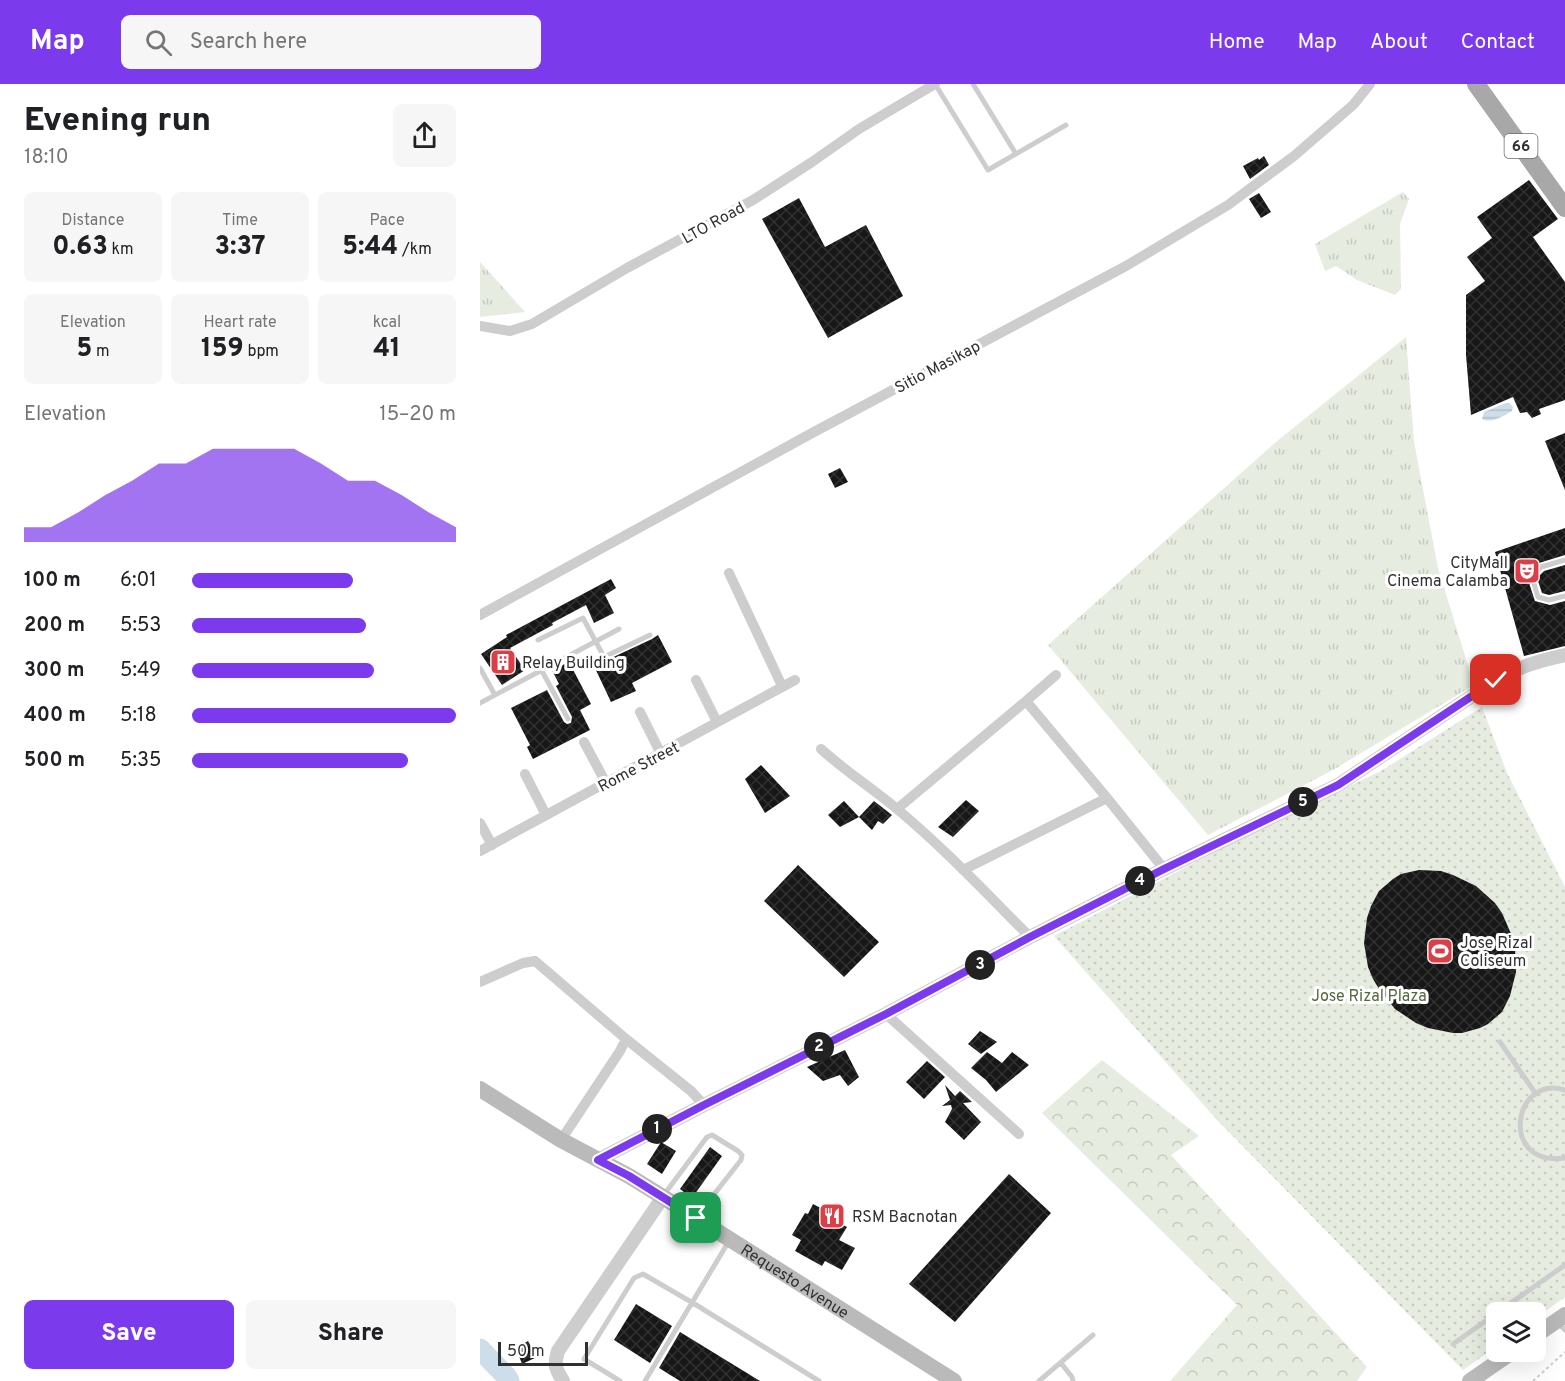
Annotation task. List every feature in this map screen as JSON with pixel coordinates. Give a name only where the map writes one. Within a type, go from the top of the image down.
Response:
[{"type":"main road","name":"66","points":[[1476,84],[1565,208]]},
{"type":"main road","name":"Requesto Avenue","points":[[480,1089],[561,1140],[629,1176],[954,1381]]},
{"type":"main road","points":[[1546,1330],[1562,1322]]},
{"type":"main road","points":[[1470,1381],[1498,1362]]},
{"type":"street","name":"LTO Road","points":[[480,326],[510,331],[532,324],[627,268],[753,200],[859,129],[935,84]]},
{"type":"street","name":"Sitio Masikap","points":[[480,615],[814,432],[1147,254],[1228,205],[1294,156],[1353,105],[1370,84]]},
{"type":"street","points":[[729,573],[782,686]]},
{"type":"street","points":[[598,1160],[886,1014],[1164,869],[1338,785],[1514,670],[1565,655]]},
{"type":"street","points":[[897,808],[1056,675]]},
{"type":"street","points":[[696,680],[717,722]]},
{"type":"street","name":"Rome Street","points":[[480,851],[795,680]]},
{"type":"street","points":[[1026,701],[1164,869]]},
{"type":"street","points":[[640,712],[661,754]]},
{"type":"street","points":[[584,742],[606,783]]},
{"type":"street","points":[[821,749],[841,767],[897,808],[1030,937]]},
{"type":"street","points":[[525,774],[546,815]]},
{"type":"street","points":[[963,870],[1107,798]]},
{"type":"street","points":[[480,823],[492,844]]},
{"type":"street","points":[[480,982],[523,963],[535,962],[691,1091],[704,1105]]},
{"type":"street","points":[[886,1014],[1019,1134]]},
{"type":"street","points":[[561,1140],[626,1039]]},
{"type":"street","points":[[563,1381],[555,1368],[558,1351],[663,1197]]},
{"type":"lane","points":[[935,84],[988,170],[1066,125]]},
{"type":"lane","points":[[975,85],[1016,154]]},
{"type":"lane","points":[[1565,560],[1541,567],[1532,577],[1538,597],[1548,600],[1565,596]]},
{"type":"lane","points":[[538,640],[583,618],[604,657],[650,635]]},
{"type":"lane","points":[[480,704],[620,629]]},
{"type":"lane","points":[[480,669],[495,695]]},
{"type":"lane","points":[[542,671],[568,719]]},
{"type":"lane","points":[[1500,1041],[1536,1094]]},
{"type":"lane","points":[[1565,1090],[1547,1089],[1536,1094],[1526,1102],[1519,1126],[1522,1138],[1529,1149],[1539,1156],[1552,1160],[1565,1158]]},
{"type":"lane","points":[[663,1197],[709,1135],[738,1151],[742,1155],[741,1160],[696,1218]]},
{"type":"lane","points":[[645,1381],[730,1240]]},
{"type":"lane","points":[[1513,1302],[1565,1265]]},
{"type":"lane","points":[[620,1381],[584,1359],[634,1278],[643,1274],[819,1381]]},
{"type":"lane","points":[[1453,1344],[1486,1321]]},
{"type":"lane","points":[[1038,1381],[1093,1335]]},
{"type":"lane","points":[[1061,1363],[1073,1381]]},
{"type":"path","points":[[1533,1381],[1565,1352]]},
{"type":"green space","points":[[1403,192],[1409,199],[1400,224],[1401,289],[1395,295],[1357,280],[1336,266],[1325,271],[1315,244]]},
{"type":"green space","points":[[480,262],[525,312],[480,317]]},
{"type":"green space","points":[[1406,337],[1414,442],[1438,568],[1474,685],[1333,770],[1208,835],[1048,645],[1276,442]]},
{"type":"green space","name":"Jose Rizal Plaza","points":[[1482,707],[1507,773],[1565,887],[1565,1297],[1546,1311],[1546,1302],[1486,1302],[1486,1354],[1463,1370],[1217,1120],[1054,936],[1261,828],[1381,771]]},
{"type":"green space","points":[[1102,1060],[1199,1136],[1171,1155],[1367,1367],[1357,1381],[1170,1381],[1237,1305],[1042,1113]]},
{"type":"water","points":[[1509,403],[1513,407],[1509,413],[1493,420],[1482,419],[1484,412]]},
{"type":"building","points":[[1264,156],[1269,165],[1250,179],[1243,166]]},
{"type":"building","points":[[1529,180],[1558,219],[1533,237],[1565,282],[1565,400],[1539,409],[1541,414],[1532,418],[1527,412],[1520,413],[1513,397],[1471,415],[1466,355],[1466,295],[1485,281],[1467,257],[1492,238],[1477,217]]},
{"type":"building","points":[[1259,193],[1271,212],[1261,218],[1249,199]]},
{"type":"building","points":[[799,198],[825,247],[866,225],[903,296],[828,338],[762,219]]},
{"type":"building","points":[[1565,433],[1565,490],[1545,441]]},
{"type":"building","points":[[840,468],[848,482],[835,488],[828,474]]},
{"type":"building","points":[[1565,528],[1565,555],[1539,563],[1527,577],[1535,601],[1550,605],[1565,601],[1565,646],[1524,656],[1495,552]]},
{"type":"building","points":[[1565,565],[1565,591],[1549,595],[1542,593],[1537,578],[1544,571]]},
{"type":"building","points":[[611,579],[616,588],[605,595],[614,613],[594,623],[586,605],[510,648],[525,670],[502,685],[481,654],[507,637],[506,635]]},
{"type":"building","points":[[658,635],[672,662],[632,683],[636,691],[611,702],[594,666]]},
{"type":"building","points":[[569,662],[591,704],[580,710],[590,730],[533,759],[527,747],[530,745],[511,708],[547,690],[564,722],[571,723],[572,717],[556,686],[559,684],[552,670]]},
{"type":"building","points":[[761,765],[790,796],[765,813],[745,779]]},
{"type":"building","points":[[966,800],[979,811],[953,837],[938,827]]},
{"type":"building","points":[[844,801],[859,817],[840,827],[828,815]]},
{"type":"building","points":[[874,801],[892,815],[883,824],[878,821],[872,830],[859,817]]},
{"type":"building","points":[[798,865],[879,942],[844,977],[764,901]]},
{"type":"building","name":"Jose Rizal Coliseum","points":[[1419,870],[1441,871],[1476,886],[1495,903],[1512,936],[1516,972],[1510,996],[1502,1012],[1480,1028],[1453,1033],[1416,1023],[1395,1009],[1379,989],[1368,967],[1364,943],[1371,906],[1379,891],[1393,879],[1401,874]]},
{"type":"building","points":[[980,1031],[997,1042],[981,1054],[968,1044]]},
{"type":"building","points":[[845,1050],[859,1077],[848,1086],[840,1075],[823,1081],[807,1067]]},
{"type":"building","points":[[987,1052],[1002,1063],[1012,1052],[1029,1065],[996,1092],[971,1068]]},
{"type":"building","points":[[927,1061],[945,1077],[924,1099],[906,1082]]},
{"type":"building","points":[[945,1085],[955,1096],[960,1091],[972,1102],[963,1103],[981,1122],[964,1140],[945,1122],[952,1109],[951,1105],[942,1106],[950,1100]]},
{"type":"building","points":[[661,1142],[676,1151],[662,1174],[647,1164]]},
{"type":"building","points":[[710,1147],[722,1156],[692,1198],[680,1189]]},
{"type":"building","points":[[1009,1174],[1051,1213],[955,1322],[909,1284]]},
{"type":"building","points":[[813,1204],[841,1219],[839,1223],[847,1227],[839,1240],[855,1248],[842,1270],[825,1261],[822,1266],[795,1251],[801,1240],[792,1235]]},
{"type":"building","points":[[636,1304],[672,1326],[650,1363],[614,1340]]},
{"type":"building","points":[[680,1332],[760,1381],[680,1381],[659,1368]]},
{"type":"building","points":[[528,1341],[537,1357],[522,1364],[516,1348]]},
{"type":"waterway","points":[[480,1349],[509,1381]]},
{"type":"place","name":"CityMall Cinema Calamba","points":[[1527,571]]},
{"type":"place","name":"Relay Building","points":[[503,662]]},
{"type":"place","name":"Jose Rizal Coliseum","points":[[1440,951]]},
{"type":"place","name":"RSM Bacnotan","points":[[832,1216]]},
{"type":"route","points":[[696,1218],[629,1176],[598,1160],[886,1014],[1164,869],[1338,785],[1496,680]]}]
